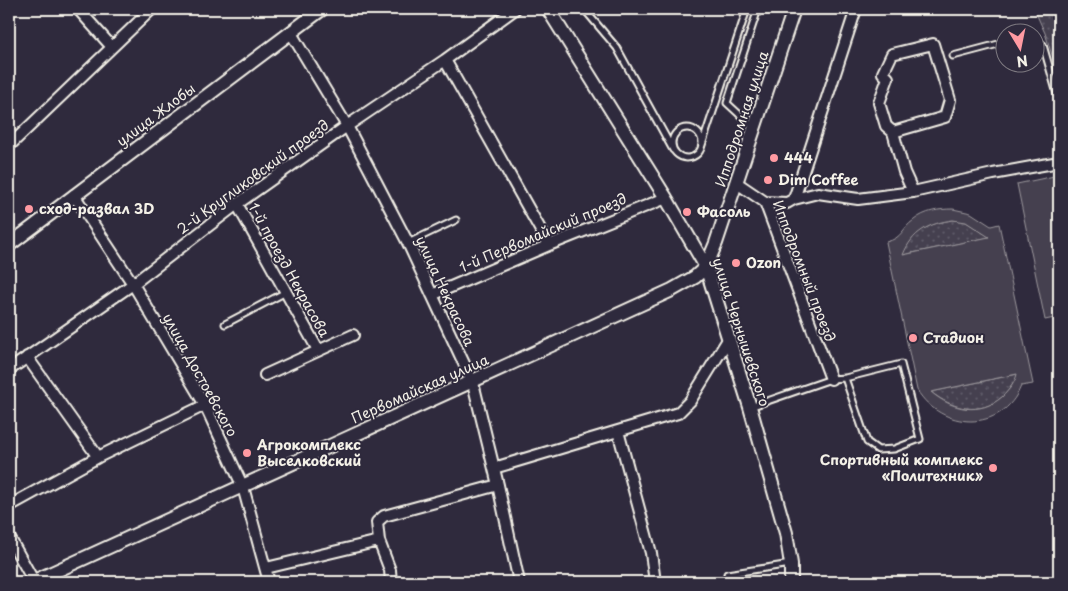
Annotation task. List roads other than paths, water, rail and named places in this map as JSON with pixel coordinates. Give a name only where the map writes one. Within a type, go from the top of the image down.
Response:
[{"type":"street","points":[[78,9],[112,47]]},
{"type":"street","points":[[9,146],[152,9]]},
{"type":"street","name":"улица Жлобы","points":[[9,245],[322,9]]},
{"type":"street","name":"2-й Кругликовский проезд","points":[[9,370],[133,284],[236,204],[445,60],[515,9]]},
{"type":"street","name":"улица Чернышевского","points":[[548,9],[666,198],[706,267],[750,407],[786,533],[791,564],[791,582]]},
{"type":"street","name":"Ипподромная улица","points":[[706,267],[737,183],[794,9]]},
{"type":"street","points":[[794,199],[856,9]]},
{"type":"street","name":"улица Некрасова","points":[[291,33],[347,126],[408,244],[472,382],[498,485],[519,582]]},
{"type":"street","points":[[893,132],[945,117],[950,100],[933,44],[892,54],[883,73],[888,78],[879,103],[886,126],[893,132],[904,172],[913,192]]},
{"type":"street","points":[[445,60],[549,245]]},
{"type":"street","points":[[765,202],[787,203],[794,199],[818,193],[858,199],[913,192],[993,174],[1059,162]]},
{"type":"street","name":"Ипподромный проезд","points":[[737,183],[765,202],[831,379]]},
{"type":"street","name":"улица Достоевского","points":[[74,195],[133,284],[204,405],[243,487],[269,582]]},
{"type":"street","name":"1-й Первомайский проезд","points":[[432,296],[549,245],[666,198]]},
{"type":"street","name":"1-й проезд Некрасова","points":[[236,204],[318,350]]},
{"type":"street","name":"Первомайская улица","points":[[33,582],[672,290],[695,277],[706,267]]},
{"type":"street","points":[[265,375],[353,335]]},
{"type":"street","points":[[494,468],[678,413],[690,401],[729,338]]},
{"type":"street","points":[[27,357],[98,457]]},
{"type":"street","points":[[9,506],[98,457],[204,405]]},
{"type":"street","points":[[618,431],[650,553],[655,582]]},
{"type":"street","points":[[391,582],[390,570],[379,541],[376,522],[384,516],[498,485]]},
{"type":"street","points":[[9,537],[33,582]]},
{"type":"street","points":[[266,568],[379,541]]},
{"type":"lane","points":[[584,9],[617,48],[674,150],[680,156],[690,158],[699,153],[747,9]]},
{"type":"lane","points":[[755,130],[727,103],[758,9]]},
{"type":"lane","points":[[953,56],[996,45]]},
{"type":"lane","points":[[1046,56],[1059,101]]},
{"type":"lane","points":[[674,150],[672,142],[674,136],[680,129],[686,127],[698,131],[702,138],[702,145]]},
{"type":"lane","points":[[408,244],[456,220]]},
{"type":"lane","points":[[226,324],[286,292]]},
{"type":"lane","points":[[750,407],[831,379],[845,378],[901,364],[920,439],[894,449],[878,450],[867,442],[845,378]]},
{"type":"lane","points":[[727,574],[791,564]]},
{"type":"place","name":"444","points":[[774,158]]},
{"type":"place","name":"Dim Coffee","points":[[768,180]]},
{"type":"place","name":"сход-развал 3D","points":[[29,209]]},
{"type":"place","name":"Фасоль","points":[[687,212]]},
{"type":"place","name":"Ozon","points":[[736,263]]},
{"type":"place","name":"Стадион","points":[[913,338]]},
{"type":"place","name":"Агрокомплекс Выселковский","points":[[247,453]]},
{"type":"place","name":"Спортивный комплекс «Политехник»","points":[[993,468]]}]
